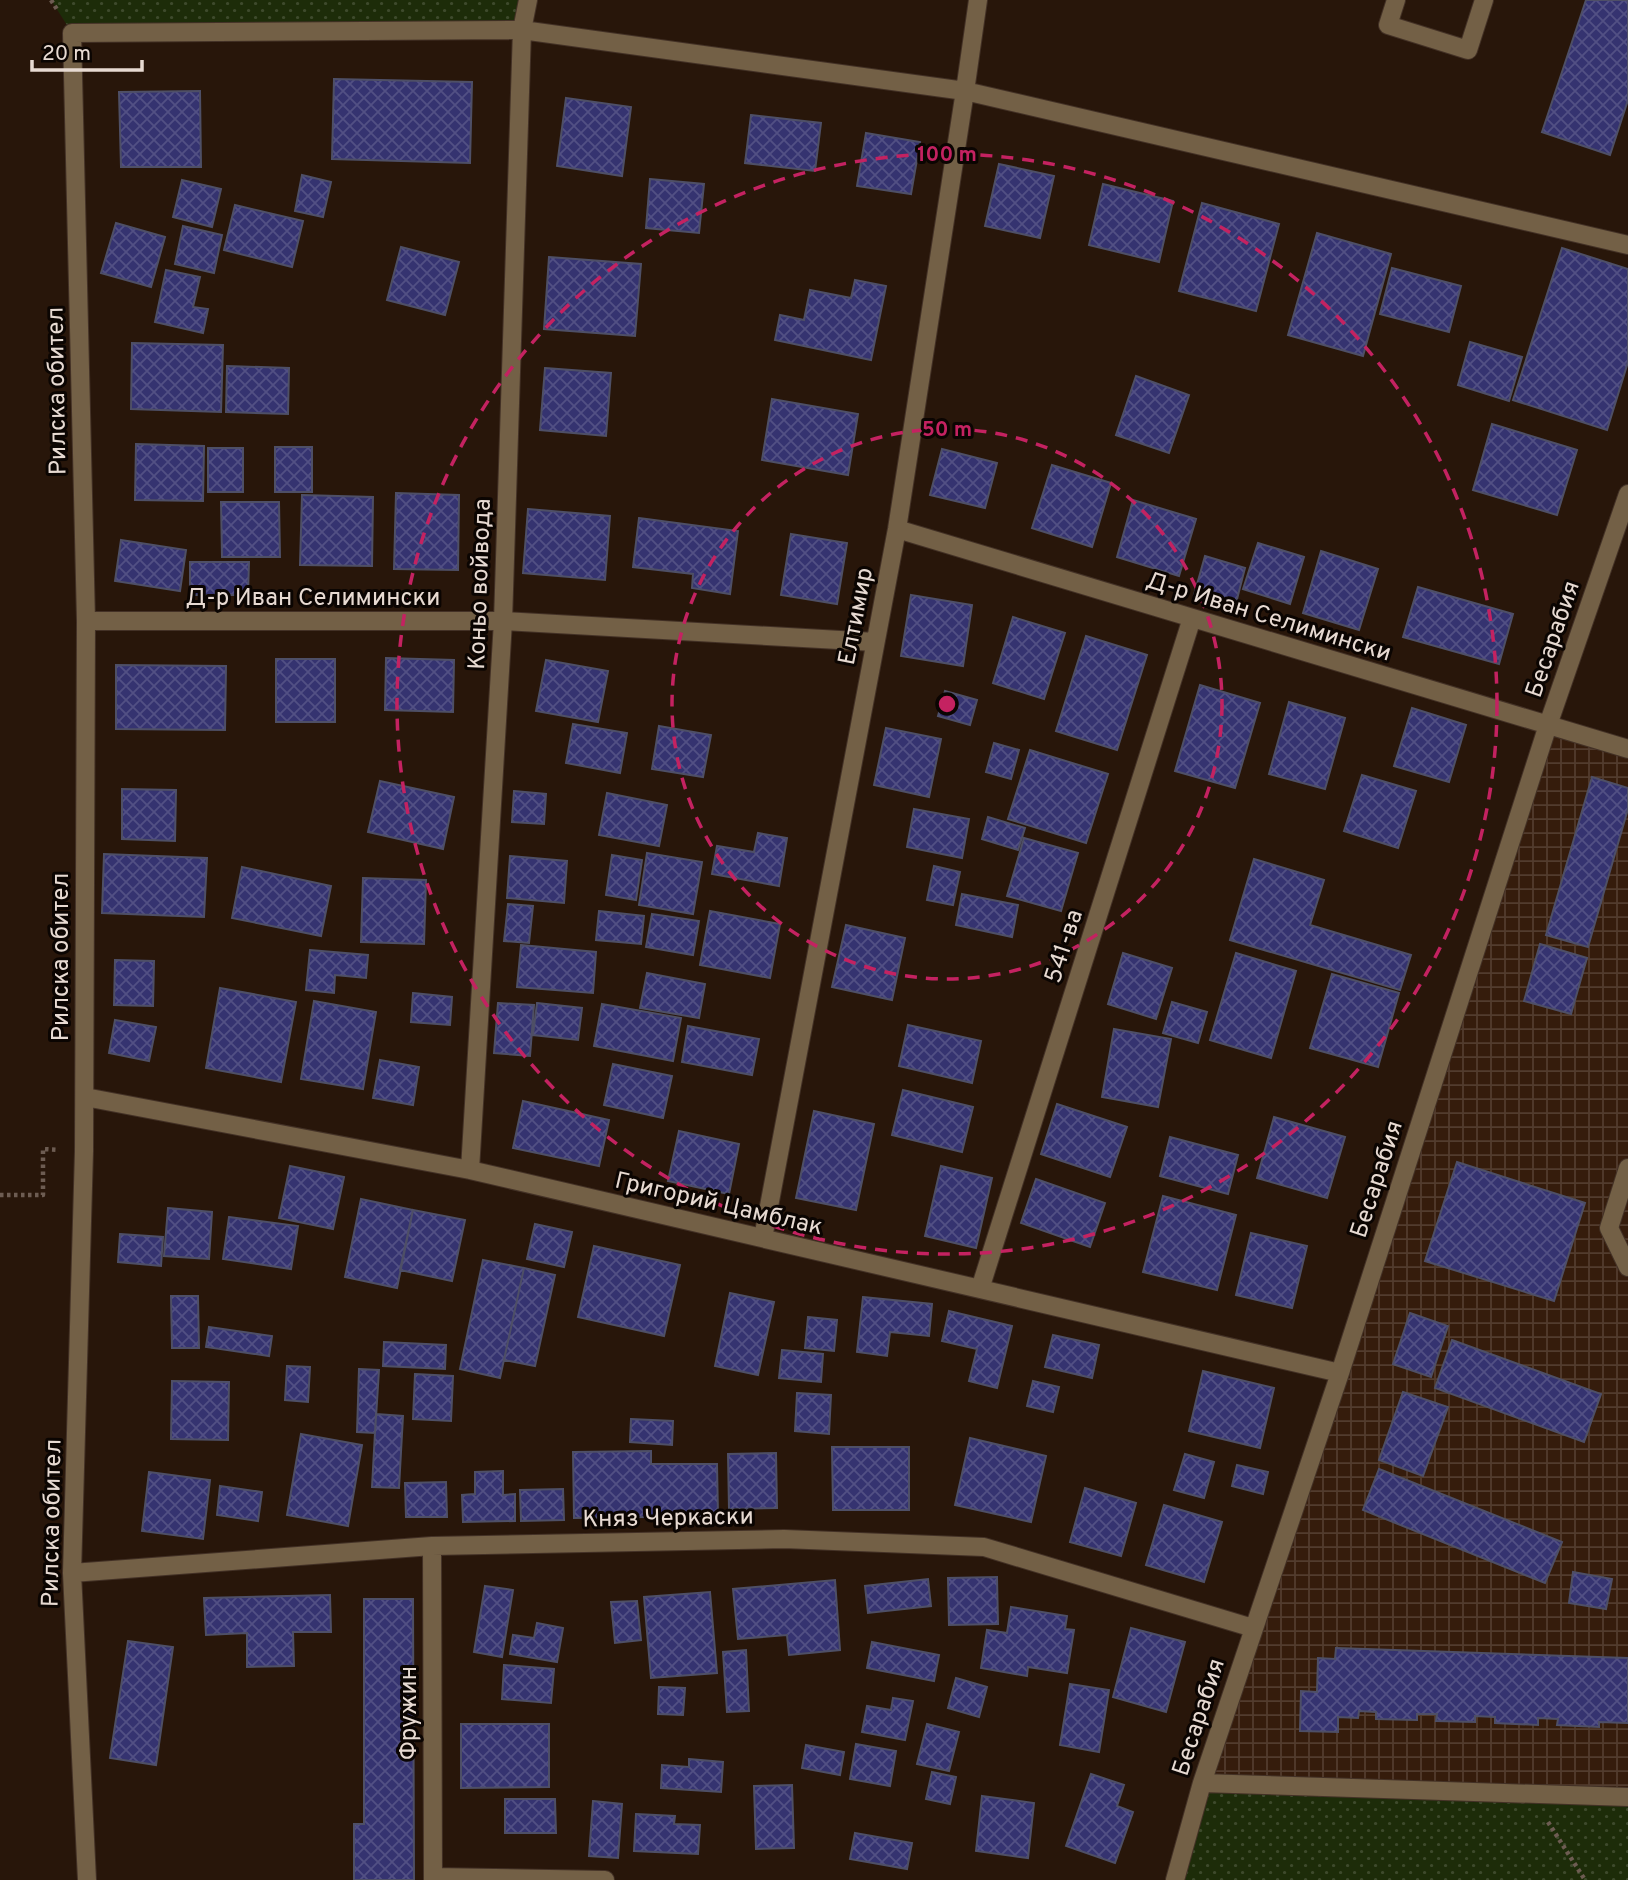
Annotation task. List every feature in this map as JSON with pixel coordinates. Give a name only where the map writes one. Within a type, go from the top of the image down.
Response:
[{"type":"street","name":"Коньо войвода","points":[[470,1170],[503,621],[522,30],[528,0]]},
{"type":"street","name":"Елтимир","points":[[763,1238],[897,528],[978,0]]},
{"type":"street","points":[[1396,0],[1388,25],[1468,50],[1484,0]]},
{"type":"street","name":"Рилска обител","points":[[87,1880],[72,1573],[85,1097],[86,621],[72,33],[522,30]]},
{"type":"street","points":[[522,30],[965,91],[1628,245]]},
{"type":"street","name":"Бесарабия","points":[[1175,1880],[1202,1783],[1340,1373],[1548,725],[1628,494]]},
{"type":"street","name":"Д-р Иван Селимински","points":[[897,528],[1628,749]]},
{"type":"street","name":"541-ва","points":[[980,1289],[1192,618]]},
{"type":"street","name":"Д-р Иван Селимински","points":[[86,621],[503,621],[875,642]]},
{"type":"street","name":"Григорий Цамблак","points":[[85,1097],[470,1170],[1340,1373]]},
{"type":"street","points":[[1628,1168],[1609,1228],[1628,1267]]},
{"type":"street","name":"Княз Черкаски","points":[[72,1573],[432,1546],[784,1539],[984,1547],[1253,1628]]},
{"type":"street","name":"Фружин","points":[[432,1546],[433,1878]]},
{"type":"street","points":[[1202,1783],[1628,1797]]},
{"type":"street","points":[[433,1878],[605,1880]]},
{"type":"path","points":[[0,1195],[44,1195],[43,1149]]},
{"type":"path","points":[[1530,1794],[1585,1880]]},
{"type":"shaded area","points":[[1548,725],[1628,749],[1628,1797],[1202,1783]]},
{"type":"green space","points":[[51,0],[528,0],[522,30],[72,33]]},
{"type":"green space","points":[[1202,1783],[1628,1797],[1628,1880],[1175,1880]]},
{"type":"building","points":[[1586,0],[1628,0],[1628,100],[1610,155],[1542,132]]},
{"type":"building","points":[[334,79],[472,82],[470,163],[332,159]]},
{"type":"building","points":[[200,91],[201,167],[121,167],[119,92]]},
{"type":"building","points":[[566,98],[631,107],[622,176],[557,166]]},
{"type":"building","points":[[751,115],[821,123],[815,171],[745,163]]},
{"type":"building","points":[[866,133],[920,142],[911,194],[857,186]]},
{"type":"building","points":[[999,164],[1054,176],[1040,238],[985,226]]},
{"type":"building","points":[[302,175],[331,182],[323,217],[295,211]]},
{"type":"building","points":[[650,179],[704,184],[699,233],[646,228]]},
{"type":"building","points":[[182,180],[221,189],[212,227],[173,217]]},
{"type":"building","points":[[1103,184],[1173,201],[1159,262],[1089,245]]},
{"type":"building","points":[[1202,203],[1279,224],[1256,311],[1179,291]]},
{"type":"building","points":[[235,205],[303,221],[292,267],[224,250]]},
{"type":"building","points":[[116,223],[165,237],[151,287],[101,273]]},
{"type":"building","points":[[183,226],[222,235],[214,273],[175,264]]},
{"type":"building","points":[[1317,233],[1391,254],[1363,356],[1288,335]]},
{"type":"building","points":[[401,247],[459,262],[445,315],[387,300]]},
{"type":"building","points":[[1562,248],[1628,269],[1628,362],[1607,430],[1513,400]]},
{"type":"building","points":[[549,257],[641,264],[635,336],[544,329]]},
{"type":"building","points":[[1392,268],[1461,286],[1449,332],[1380,314]]},
{"type":"building","points":[[166,270],[200,277],[193,307],[208,309],[203,333],[155,322]]},
{"type":"building","points":[[855,280],[886,286],[871,360],[775,340],[780,315],[804,320],[810,290],[851,298]]},
{"type":"building","points":[[1470,342],[1522,357],[1509,401],[1458,385]]},
{"type":"building","points":[[132,343],[223,345],[221,412],[131,409]]},
{"type":"building","points":[[227,366],[289,368],[288,414],[226,412]]},
{"type":"building","points":[[545,368],[611,373],[606,436],[540,430]]},
{"type":"building","points":[[1136,376],[1189,395],[1169,453],[1116,435]]},
{"type":"building","points":[[772,399],[858,414],[848,475],[762,460]]},
{"type":"building","points":[[1492,424],[1577,450],[1557,515],[1473,490]]},
{"type":"building","points":[[136,444],[204,446],[203,501],[135,500]]},
{"type":"building","points":[[275,447],[312,447],[312,492],[275,492]]},
{"type":"building","points":[[208,448],[243,448],[243,492],[208,492]]},
{"type":"building","points":[[942,449],[997,463],[985,508],[930,495]]},
{"type":"building","points":[[1052,465],[1111,483],[1092,547],[1032,528]]},
{"type":"building","points":[[396,493],[459,495],[458,570],[394,569]]},
{"type":"building","points":[[302,495],[373,497],[372,566],[300,565]]},
{"type":"building","points":[[1133,500],[1196,519],[1179,576],[1117,557]]},
{"type":"building","points":[[221,502],[279,502],[280,557],[222,557]]},
{"type":"building","points":[[528,509],[610,516],[605,580],[523,573]]},
{"type":"building","points":[[639,518],[738,531],[730,594],[692,588],[693,574],[633,567]]},
{"type":"building","points":[[791,534],[847,543],[837,604],[781,595]]},
{"type":"building","points":[[121,540],[186,550],[180,591],[115,581]]},
{"type":"building","points":[[1258,543],[1304,557],[1290,604],[1243,589]]},
{"type":"building","points":[[1321,551],[1378,569],[1359,630],[1303,613]]},
{"type":"building","points":[[1205,556],[1245,568],[1235,607],[1194,595]]},
{"type":"building","points":[[190,562],[249,562],[248,595],[190,595]]},
{"type":"building","points":[[1418,587],[1513,614],[1499,664],[1403,637]]},
{"type":"building","points":[[911,595],[972,605],[963,666],[901,656]]},
{"type":"building","points":[[1013,617],[1065,633],[1044,699],[993,683]]},
{"type":"building","points":[[1086,636],[1147,655],[1117,750],[1056,731]]},
{"type":"building","points":[[386,658],[454,660],[453,712],[385,710]]},
{"type":"building","points":[[276,659],[335,659],[335,722],[276,722]]},
{"type":"building","points":[[546,660],[608,671],[598,722],[536,711]]},
{"type":"building","points":[[116,665],[226,666],[225,730],[116,729]]},
{"type":"building","points":[[1200,685],[1260,703],[1235,788],[1175,771]]},
{"type":"building","points":[[945,691],[977,700],[970,725],[938,716]]},
{"type":"building","points":[[1289,702],[1345,718],[1325,789],[1269,774]]},
{"type":"building","points":[[1412,708],[1466,725],[1449,782],[1394,766]]},
{"type":"building","points":[[573,724],[627,733],[620,773],[566,763]]},
{"type":"building","points":[[659,726],[711,735],[703,777],[652,769]]},
{"type":"building","points":[[886,728],[941,739],[929,797],[874,785]]},
{"type":"building","points":[[994,743],[1019,750],[1011,779],[986,772]]},
{"type":"building","points":[[1030,750],[1108,774],[1086,843],[1008,819]]},
{"type":"building","points":[[1362,775],[1416,791],[1398,848],[1344,831]]},
{"type":"building","points":[[1592,777],[1628,788],[1628,809],[1588,947],[1546,935]]},
{"type":"building","points":[[380,781],[454,797],[443,849],[368,832]]},
{"type":"building","points":[[122,789],[176,790],[175,841],[122,839]]},
{"type":"building","points":[[514,791],[546,794],[544,824],[512,822]]},
{"type":"building","points":[[607,793],[667,805],[659,846],[599,835]]},
{"type":"building","points":[[914,809],[969,819],[962,858],[907,847]]},
{"type":"building","points":[[988,817],[1025,828],[1018,850],[982,839]]},
{"type":"building","points":[[758,833],[787,838],[779,886],[712,874],[717,846],[754,852]]},
{"type":"building","points":[[1024,838],[1078,853],[1061,911],[1007,896]]},
{"type":"building","points":[[647,853],[702,862],[693,914],[639,905]]},
{"type":"building","points":[[104,854],[207,858],[204,917],[102,913]]},
{"type":"building","points":[[612,855],[642,860],[636,900],[606,895]]},
{"type":"building","points":[[510,856],[567,861],[564,903],[507,898]]},
{"type":"building","points":[[1254,859],[1324,880],[1310,925],[1411,955],[1400,990],[1230,940]]},
{"type":"building","points":[[934,866],[960,872],[953,905],[927,900]]},
{"type":"building","points":[[242,867],[331,886],[321,936],[232,918]]},
{"type":"building","points":[[363,878],[426,880],[424,944],[361,942]]},
{"type":"building","points":[[962,894],[1018,905],[1012,937],[956,925]]},
{"type":"building","points":[[508,904],[533,906],[529,943],[504,941]]},
{"type":"building","points":[[599,911],[644,916],[641,944],[596,940]]},
{"type":"building","points":[[710,911],[780,924],[770,978],[700,965]]},
{"type":"building","points":[[652,914],[699,921],[693,955],[646,947]]},
{"type":"building","points":[[846,925],[905,938],[892,1000],[832,987]]},
{"type":"building","points":[[1540,944],[1587,958],[1571,1014],[1524,1001]]},
{"type":"building","points":[[521,945],[596,952],[593,993],[517,987]]},
{"type":"building","points":[[310,950],[368,955],[366,978],[335,975],[334,993],[306,990]]},
{"type":"building","points":[[1123,953],[1172,968],[1156,1019],[1108,1004]]},
{"type":"building","points":[[1236,953],[1296,971],[1271,1058],[1210,1040]]},
{"type":"building","points":[[115,960],[154,961],[153,1006],[114,1005]]},
{"type":"building","points":[[647,973],[705,984],[699,1018],[640,1008]]},
{"type":"building","points":[[1332,974],[1399,993],[1378,1067],[1310,1048]]},
{"type":"building","points":[[220,988],[296,1002],[281,1082],[206,1068]]},
{"type":"building","points":[[413,993],[452,997],[450,1025],[411,1022]]},
{"type":"building","points":[[314,1001],[376,1012],[363,1089],[301,1079]]},
{"type":"building","points":[[1172,1002],[1207,1012],[1198,1043],[1163,1033]]},
{"type":"building","points":[[498,1003],[534,1005],[530,1056],[494,1053]]},
{"type":"building","points":[[537,1003],[582,1008],[578,1040],[533,1035]]},
{"type":"building","points":[[602,1004],[681,1018],[673,1061],[594,1046]]},
{"type":"building","points":[[115,1020],[156,1027],[149,1061],[109,1053]]},
{"type":"building","points":[[908,1025],[981,1041],[972,1083],[899,1066]]},
{"type":"building","points":[[688,1026],[759,1039],[752,1075],[682,1062]]},
{"type":"building","points":[[1114,1029],[1171,1039],[1158,1107],[1102,1097]]},
{"type":"building","points":[[380,1060],[419,1067],[413,1105],[373,1098]]},
{"type":"building","points":[[613,1064],[672,1076],[663,1118],[604,1105]]},
{"type":"building","points":[[903,1090],[973,1107],[962,1152],[892,1135]]},
{"type":"building","points":[[523,1101],[609,1120],[599,1166],[513,1148]]},
{"type":"building","points":[[1057,1104],[1127,1127],[1110,1177],[1041,1154]]},
{"type":"building","points":[[814,1111],[874,1124],[856,1210],[796,1198]]},
{"type":"building","points":[[1274,1117],[1345,1137],[1327,1198],[1257,1178]]},
{"type":"building","points":[[679,1131],[739,1144],[729,1194],[668,1181]]},
{"type":"building","points":[[1170,1137],[1238,1155],[1228,1194],[1160,1176]]},
{"type":"building","points":[[1457,1162],[1585,1203],[1554,1301],[1425,1261]]},
{"type":"building","points":[[290,1166],[344,1177],[333,1229],[279,1218]]},
{"type":"building","points":[[941,1166],[992,1178],[976,1248],[925,1236]]},
{"type":"building","points":[[1036,1179],[1105,1203],[1090,1247],[1021,1223]]},
{"type":"building","points":[[1163,1196],[1236,1215],[1217,1290],[1143,1272]]},
{"type":"building","points":[[361,1199],[413,1210],[397,1288],[345,1277]]},
{"type":"building","points":[[168,1208],[212,1212],[209,1259],[164,1256]]},
{"type":"building","points":[[413,1210],[465,1220],[452,1281],[400,1270]]},
{"type":"building","points":[[229,1217],[298,1226],[291,1269],[223,1259]]},
{"type":"building","points":[[535,1224],[572,1232],[564,1267],[527,1259]]},
{"type":"building","points":[[1251,1233],[1307,1246],[1292,1308],[1236,1295]]},
{"type":"building","points":[[120,1234],[163,1237],[161,1266],[118,1262]]},
{"type":"building","points":[[594,1246],[680,1265],[664,1336],[578,1317]]},
{"type":"building","points":[[483,1260],[524,1268],[500,1378],[460,1369]]},
{"type":"building","points":[[524,1268],[555,1275],[535,1366],[504,1360]]},
{"type":"building","points":[[730,1293],[774,1302],[758,1375],[715,1366]]},
{"type":"building","points":[[171,1296],[198,1296],[199,1348],[172,1348]]},
{"type":"building","points":[[863,1297],[932,1304],[929,1336],[890,1332],[887,1356],[857,1352]]},
{"type":"building","points":[[949,1311],[1012,1326],[997,1388],[969,1381],[977,1349],[942,1341]]},
{"type":"building","points":[[1410,1313],[1448,1326],[1431,1377],[1393,1364]]},
{"type":"building","points":[[808,1317],[837,1320],[834,1351],[805,1348]]},
{"type":"building","points":[[209,1327],[272,1336],[269,1356],[206,1347]]},
{"type":"building","points":[[1053,1335],[1099,1345],[1092,1378],[1045,1367]]},
{"type":"building","points":[[1452,1340],[1601,1394],[1584,1442],[1435,1388]]},
{"type":"building","points":[[384,1342],[446,1345],[445,1369],[383,1366]]},
{"type":"building","points":[[782,1350],[823,1354],[821,1382],[779,1378]]},
{"type":"building","points":[[287,1366],[310,1367],[308,1402],[285,1400]]},
{"type":"building","points":[[359,1369],[379,1370],[375,1433],[357,1432]]},
{"type":"building","points":[[1203,1371],[1274,1388],[1260,1448],[1189,1431]]},
{"type":"building","points":[[415,1374],[453,1376],[451,1421],[413,1419]]},
{"type":"building","points":[[172,1381],[229,1382],[228,1440],[171,1439]]},
{"type":"building","points":[[1033,1381],[1059,1387],[1053,1412],[1027,1406]]},
{"type":"building","points":[[1403,1392],[1448,1407],[1423,1476],[1379,1460]]},
{"type":"building","points":[[797,1393],[831,1395],[829,1434],[795,1431]]},
{"type":"building","points":[[376,1414],[403,1416],[399,1488],[372,1487]]},
{"type":"building","points":[[631,1419],[673,1421],[672,1445],[630,1442]]},
{"type":"building","points":[[301,1434],[362,1445],[348,1526],[287,1515]]},
{"type":"building","points":[[970,1438],[1046,1456],[1031,1522],[955,1505]]},
{"type":"building","points":[[832,1447],[909,1447],[909,1510],[833,1510]]},
{"type":"building","points":[[651,1451],[651,1464],[717,1464],[718,1516],[574,1518],[573,1452]]},
{"type":"building","points":[[776,1453],[777,1508],[729,1509],[728,1454]]},
{"type":"building","points":[[1185,1454],[1214,1462],[1204,1498],[1174,1490]]},
{"type":"building","points":[[1237,1465],[1268,1472],[1263,1494],[1232,1486]]},
{"type":"building","points":[[1379,1469],[1562,1542],[1545,1583],[1363,1510]]},
{"type":"building","points":[[503,1471],[503,1495],[515,1494],[515,1521],[463,1522],[462,1495],[475,1494],[475,1472]]},
{"type":"building","points":[[149,1472],[210,1480],[203,1539],[142,1531]]},
{"type":"building","points":[[446,1482],[447,1517],[406,1517],[405,1483]]},
{"type":"building","points":[[220,1486],[262,1492],[258,1521],[217,1515]]},
{"type":"building","points":[[1085,1488],[1136,1503],[1121,1556],[1070,1542]]},
{"type":"building","points":[[563,1489],[564,1520],[521,1521],[520,1490]]},
{"type":"building","points":[[1164,1505],[1222,1522],[1204,1582],[1146,1565]]},
{"type":"building","points":[[1573,1572],[1612,1579],[1606,1609],[1569,1603]]},
{"type":"building","points":[[997,1577],[998,1624],[949,1625],[948,1578]]},
{"type":"building","points":[[928,1579],[931,1606],[868,1613],[865,1586]]},
{"type":"building","points":[[835,1580],[840,1650],[789,1655],[787,1635],[738,1639],[733,1589]]},
{"type":"building","points":[[485,1586],[513,1590],[502,1657],[474,1652]]},
{"type":"building","points":[[710,1592],[717,1673],[651,1678],[644,1597]]},
{"type":"building","points":[[330,1595],[331,1632],[293,1632],[294,1666],[247,1667],[247,1633],[206,1635],[204,1598]]},
{"type":"building","points":[[364,1599],[413,1599],[414,1880],[354,1880],[354,1824],[364,1824]]},
{"type":"building","points":[[637,1601],[641,1640],[615,1643],[611,1602]]},
{"type":"building","points":[[1011,1607],[1067,1616],[1065,1629],[1074,1630],[1067,1673],[1028,1667],[1027,1676],[981,1668],[987,1630],[1007,1633]]},
{"type":"building","points":[[537,1623],[563,1628],[557,1662],[510,1654],[513,1635],[534,1638]]},
{"type":"building","points":[[1131,1628],[1185,1642],[1166,1712],[1113,1697]]},
{"type":"building","points":[[128,1641],[173,1647],[156,1765],[110,1758]]},
{"type":"building","points":[[872,1642],[939,1655],[934,1681],[867,1668]]},
{"type":"building","points":[[1336,1648],[1628,1658],[1628,1723],[1599,1722],[1599,1727],[1557,1725],[1558,1719],[1538,1718],[1538,1725],[1495,1723],[1495,1717],[1475,1716],[1475,1722],[1436,1721],[1437,1714],[1417,1714],[1417,1720],[1376,1719],[1376,1712],[1359,1711],[1358,1718],[1338,1717],[1338,1732],[1300,1731],[1301,1691],[1317,1692],[1318,1658],[1335,1659]]},
{"type":"building","points":[[746,1650],[749,1711],[727,1712],[723,1652]]},
{"type":"building","points":[[504,1665],[554,1669],[551,1703],[502,1699]]},
{"type":"building","points":[[956,1678],[987,1687],[979,1717],[948,1708]]},
{"type":"building","points":[[1070,1684],[1109,1690],[1099,1752],[1060,1745]]},
{"type":"building","points":[[659,1687],[685,1688],[683,1715],[658,1714]]},
{"type":"building","points":[[893,1698],[913,1701],[905,1740],[862,1732],[867,1706],[891,1710]]},
{"type":"building","points":[[461,1724],[549,1724],[549,1787],[461,1788]]},
{"type":"building","points":[[927,1724],[959,1732],[949,1771],[917,1764]]},
{"type":"building","points":[[856,1744],[896,1751],[890,1786],[850,1779]]},
{"type":"building","points":[[806,1745],[844,1752],[840,1775],[802,1768]]},
{"type":"building","points":[[689,1759],[723,1762],[721,1792],[661,1788],[662,1765],[689,1767]]},
{"type":"building","points":[[932,1772],[956,1777],[950,1804],[926,1799]]},
{"type":"building","points":[[1091,1774],[1124,1785],[1117,1806],[1133,1812],[1115,1863],[1066,1846]]},
{"type":"building","points":[[792,1785],[794,1848],[756,1849],[754,1786]]},
{"type":"building","points":[[982,1796],[1034,1803],[1028,1858],[976,1851]]},
{"type":"building","points":[[505,1799],[555,1799],[556,1833],[505,1833]]},
{"type":"building","points":[[593,1801],[622,1804],[618,1858],[589,1856]]},
{"type":"building","points":[[636,1814],[675,1816],[674,1824],[700,1825],[698,1854],[634,1851]]},
{"type":"building","points":[[855,1833],[912,1843],[907,1869],[850,1859]]}]
